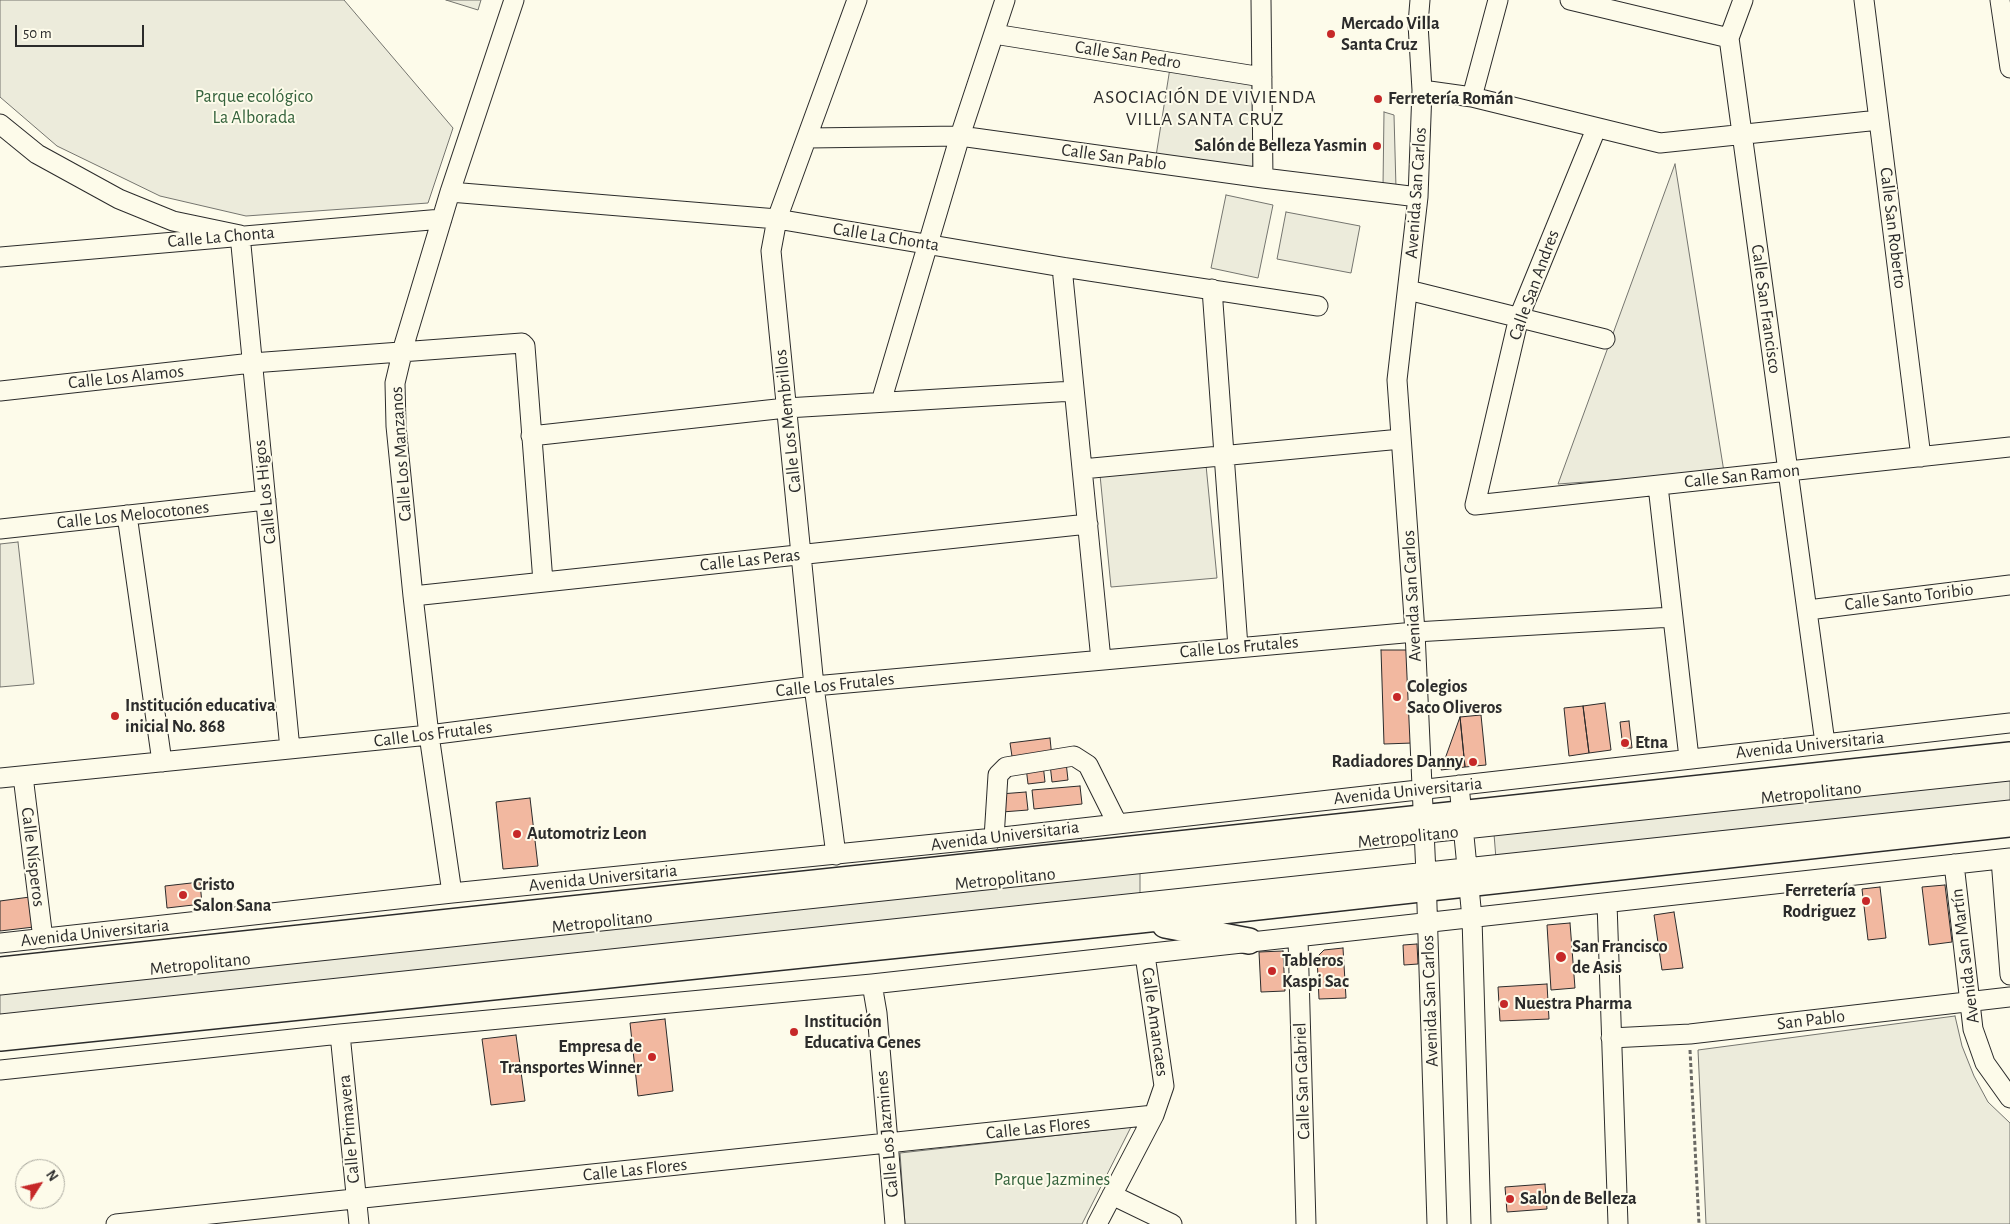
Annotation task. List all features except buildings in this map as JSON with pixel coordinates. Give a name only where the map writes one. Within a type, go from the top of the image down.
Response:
[{"type":"main road","name":"Avenida Universitaria","points":[[0,970],[1463,823],[2010,755]]},
{"type":"main road","points":[[0,1038],[1140,920],[1468,876],[2010,824]]},
{"type":"main road","points":[[1140,920],[1249,942]]},
{"type":"street","name":"Calle Los Manzanos","points":[[452,893],[429,735],[413,596],[396,426],[395,383],[450,192],[514,0]]},
{"type":"street","name":"Calle Los Membrillos","points":[[836,855],[814,686],[771,252],[777,219],[857,0]]},
{"type":"street","points":[[881,402],[960,136],[1005,0]]},
{"type":"street","points":[[1261,0],[1263,178]]},
{"type":"street","name":"Avenida San Carlos","points":[[1420,0],[1418,24],[1422,90],[1418,197],[1397,380],[1415,632],[1424,827],[1437,1224]]},
{"type":"street","points":[[1472,97],[1498,0]]},
{"type":"street","points":[[1570,0],[1729,38],[1744,0]]},
{"type":"street","name":"Calle San Roberto","points":[[1864,0],[1921,457]]},
{"type":"street","points":[[2000,0],[2010,68]]},
{"type":"street","name":"Calle San Pedro","points":[[994,34],[1262,77]]},
{"type":"street","name":"Calle San Francisco","points":[[1729,38],[1825,743]]},
{"type":"street","points":[[1422,90],[1472,97],[1660,144],[1879,120]]},
{"type":"street","points":[[0,124],[37,154],[119,199],[173,221],[240,235]]},
{"type":"street","name":"Calle San Andres","points":[[1475,505],[1518,317],[1596,129]]},
{"type":"street","name":"Calle San Pablo","points":[[808,138],[960,136],[1263,178],[1418,197]]},
{"type":"street","name":"Calle La Chonta","points":[[450,192],[777,219],[1062,267],[1318,306]]},
{"type":"street","name":"Calle La Chonta","points":[[0,257],[442,219]]},
{"type":"street","name":"Calle Los Higos","points":[[240,235],[290,749]]},
{"type":"street","points":[[1062,267],[1101,660]]},
{"type":"street","points":[[1212,289],[1238,647]]},
{"type":"street","points":[[1408,290],[1605,339]]},
{"type":"street","name":"Calle Los Alamos","points":[[0,391],[252,363],[403,350],[522,343],[525,346],[531,436]]},
{"type":"street","points":[[543,582],[531,436],[786,408],[1074,391]]},
{"type":"street","points":[[1082,469],[1400,439]]},
{"type":"street","name":"Calle San Ramon","points":[[1475,505],[2010,447]]},
{"type":"street","points":[[1658,486],[1689,758]]},
{"type":"street","name":"Calle Los Melocotones","points":[[0,530],[266,500]]},
{"type":"street","points":[[128,515],[162,762]]},
{"type":"street","name":"Calle Las Peras","points":[[413,596],[1088,524]]},
{"type":"street","name":"Calle Santo Toribio","points":[[1808,610],[2010,585]]},
{"type":"street","name":"Calle Los Frutales","points":[[0,778],[429,735],[814,686],[1415,632],[1673,617]]},
{"type":"street","name":"Avenida Universitaria","points":[[0,943],[452,893],[994,838],[1422,788],[2010,723]]},
{"type":"street","points":[[994,838],[998,775],[1006,766],[1074,756],[1088,765],[1117,823]]},
{"type":"street","name":"Metropolitano","points":[[1463,823],[2010,771]]},
{"type":"street","name":"Calle Nísperos","points":[[23,776],[43,939]]},
{"type":"street","points":[[1459,785],[1472,918],[1481,1224]]},
{"type":"street","points":[[1468,876],[2010,810]]},
{"type":"street","name":"Metropolitano","points":[[0,985],[1424,827]]},
{"type":"street","points":[[0,1070],[340,1034],[872,984],[2005,859],[2010,975]]},
{"type":"street","name":"Avenida San Martín","points":[[1954,864],[1972,1029],[1985,1063],[2010,1098]]},
{"type":"street","points":[[0,1024],[1426,881]]},
{"type":"street","points":[[1607,903],[1618,1224]]},
{"type":"street","name":"Calle San Gabriel","points":[[1298,938],[1306,1224]]},
{"type":"street","name":"Calle Amancaes","points":[[1097,1224],[1154,1115],[1164,1086],[1145,955]]},
{"type":"street","name":"Calle Los Jazmines","points":[[872,984],[877,1013],[895,1224]]},
{"type":"street","name":"San Pablo","points":[[1611,1038],[1690,1034],[2010,997]]},
{"type":"street","name":"Calle Primavera","points":[[340,1034],[359,1224]]},
{"type":"street","name":"Calle Las Flores","points":[[116,1224],[220,1219],[356,1199],[1154,1115]]},
{"type":"street","points":[[1112,1195],[1172,1224]]},
{"type":"path","points":[[1690,1034],[1699,1224]]},
{"type":"green space","name":"Parque ecológico La Alborada","points":[[0,0],[344,0],[453,128],[428,203],[246,216],[160,196],[57,146],[0,97]]},
{"type":"green space","points":[[446,0],[481,0],[478,10]]},
{"type":"green space","points":[[1170,68],[1252,81],[1253,168],[1156,156]]},
{"type":"green space","points":[[1384,112],[1394,115],[1396,188],[1383,186]]},
{"type":"green space","points":[[1675,164],[1724,472],[1558,484]]},
{"type":"green space","points":[[1226,195],[1273,205],[1258,278],[1211,268]]},
{"type":"green space","points":[[1286,212],[1360,226],[1351,273],[1277,259]]},
{"type":"green space","points":[[1206,465],[1217,578],[1111,587],[1100,475]]},
{"type":"green space","points":[[18,542],[34,684],[0,687],[0,544]]},
{"type":"green space","points":[[2010,778],[2010,803],[1496,859],[1494,834]]},
{"type":"green space","points":[[1074,832],[1091,849],[989,860],[1003,841]]},
{"type":"green space","points":[[1140,872],[1140,897],[0,1018],[0,992]]},
{"type":"green space","points":[[1955,1016],[1962,1046],[1974,1076],[1988,1102],[2010,1123],[2010,1224],[1706,1224],[1698,1050]]},
{"type":"green space","name":"Parque Jazmines","points":[[1131,1127],[1082,1224],[905,1224],[900,1153]]},
{"type":"place","name":"Mercado Villa Santa Cruz","points":[[1331,34]]},
{"type":"place","name":"Ferretería Román","points":[[1378,99]]},
{"type":"place","name":"Salón de Belleza Yasmin","points":[[1377,146]]},
{"type":"place","name":"Colegios Saco Oliveros","points":[[1397,697]]},
{"type":"place","name":"Institución educativa inicial No. 868","points":[[115,716]]},
{"type":"place","name":"Etna","points":[[1625,743]]},
{"type":"place","name":"Radiadores Danny","points":[[1473,762]]},
{"type":"place","name":"Automotriz Leon","points":[[517,834]]},
{"type":"place","name":"Cristo Salon Sana","points":[[183,895]]},
{"type":"place","name":"Ferretería Rodriguez","points":[[1866,901]]},
{"type":"place","name":"San Francisco de Asis","points":[[1561,957]]},
{"type":"place","name":"Tableros Kaspi Sac","points":[[1272,971]]},
{"type":"place","name":"Nuestra Pharma","points":[[1504,1004]]},
{"type":"place","name":"Institución Educativa Genes","points":[[794,1032]]},
{"type":"place","name":"Empresa de Transportes Winner","points":[[652,1057]]},
{"type":"place","name":"Salon de Belleza","points":[[1510,1199]]},
{"type":"district","name":"ASOCIACIÓN DE VIVIENDA VILLA SANTA CRUZ","points":[[1205,108]]}]
